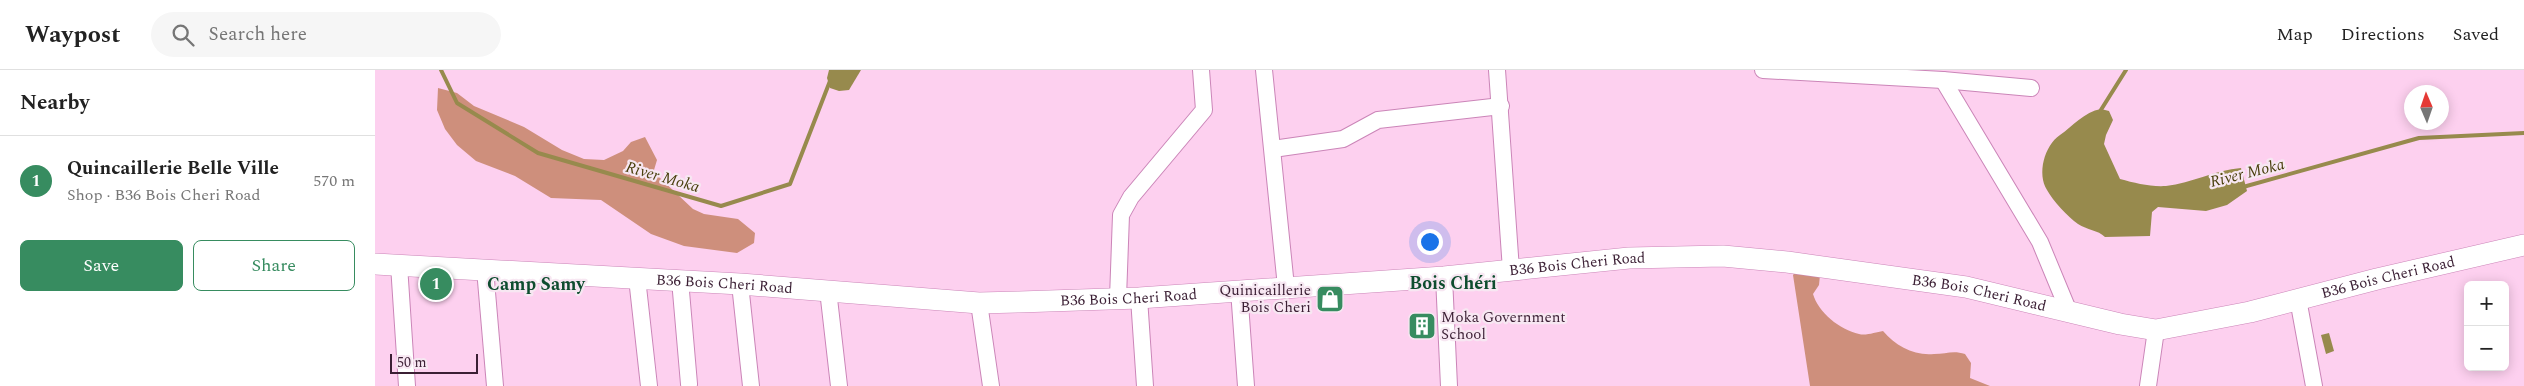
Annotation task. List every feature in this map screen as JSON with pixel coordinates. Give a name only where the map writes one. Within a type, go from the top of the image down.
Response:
[{"type":"main road","name":"B36 Bois Cheri Road","points":[[375,264],[680,280],[979,303],[1139,298],[1444,278],[1629,258],[1723,256],[1787,262],[1966,287],[2069,312],[2156,330],[2207,322],[2524,245]]},
{"type":"street","points":[[1118,298],[1121,215],[1131,197],[1204,110],[1201,70]]},
{"type":"street","points":[[1264,70],[1286,287]]},
{"type":"street","points":[[1497,70],[1511,270]]},
{"type":"street","points":[[1763,70],[1943,80],[2031,88]]},
{"type":"street","points":[[1943,80],[2040,242],[2069,312]]},
{"type":"street","points":[[1273,149],[1343,139],[1378,120],[1501,106]]},
{"type":"street","points":[[399,266],[407,386]]},
{"type":"street","points":[[485,269],[495,386]]},
{"type":"street","points":[[637,278],[649,386]]},
{"type":"street","points":[[1444,278],[1449,386]]},
{"type":"street","points":[[680,280],[689,384]]},
{"type":"street","points":[[740,284],[751,386]]},
{"type":"street","points":[[827,290],[839,386]]},
{"type":"street","points":[[1239,290],[1246,386]]},
{"type":"street","points":[[1139,298],[1145,386]]},
{"type":"street","points":[[2298,299],[2315,386]]},
{"type":"street","points":[[979,303],[991,386]]},
{"type":"street","points":[[2148,386],[2156,330]]},
{"type":"shaded area","points":[[829,70],[861,70],[849,90],[839,91],[830,88],[827,78]]},
{"type":"shaded area","points":[[438,88],[457,93],[474,106],[524,127],[562,150],[584,159],[604,160],[623,151],[631,142],[645,137],[657,160],[654,170],[660,178],[693,209],[704,214],[738,219],[755,233],[754,243],[737,253],[684,246],[651,234],[601,200],[551,198],[515,176],[476,161],[457,145],[445,129],[437,110]]},
{"type":"shaded area","points":[[2101,109],[2109,111],[2113,120],[2104,144],[2120,179],[2148,185],[2166,186],[2222,171],[2241,168],[2247,191],[2227,205],[2206,211],[2158,207],[2152,212],[2150,236],[2105,237],[2081,226],[2061,208],[2047,190],[2043,176],[2044,161],[2046,153],[2054,140],[2084,116]]},
{"type":"shaded area","points":[[1800,267],[1820,275],[1819,285],[1813,294],[1825,314],[1837,324],[1852,332],[1862,334],[1883,331],[1894,341],[1913,352],[1934,354],[1953,352],[1965,354],[1971,363],[1970,378],[1990,386],[1810,386],[1793,275]]},
{"type":"shaded area","points":[[2329,333],[2334,351],[2326,354],[2321,335]]},
{"type":"waterway","name":"River Moka","points":[[441,70],[457,103],[538,153],[721,206],[790,184],[830,81]]},
{"type":"waterway","name":"River Moka","points":[[2099,113],[2126,70]]},
{"type":"waterway","name":"River Moka","points":[[2243,187],[2419,138],[2524,133]]},
{"type":"place","name":"Quincaillerie Belle Ville","points":[[436,284]]},
{"type":"place","name":"Quinicaillerie Bois Cheri","points":[[1330,299]]},
{"type":"place","name":"Moka Government School","points":[[1422,326]]},
{"type":"district","name":"Bois Chéri","points":[[1453,283]]},
{"type":"district","name":"Camp Samy","points":[[536,284]]}]
